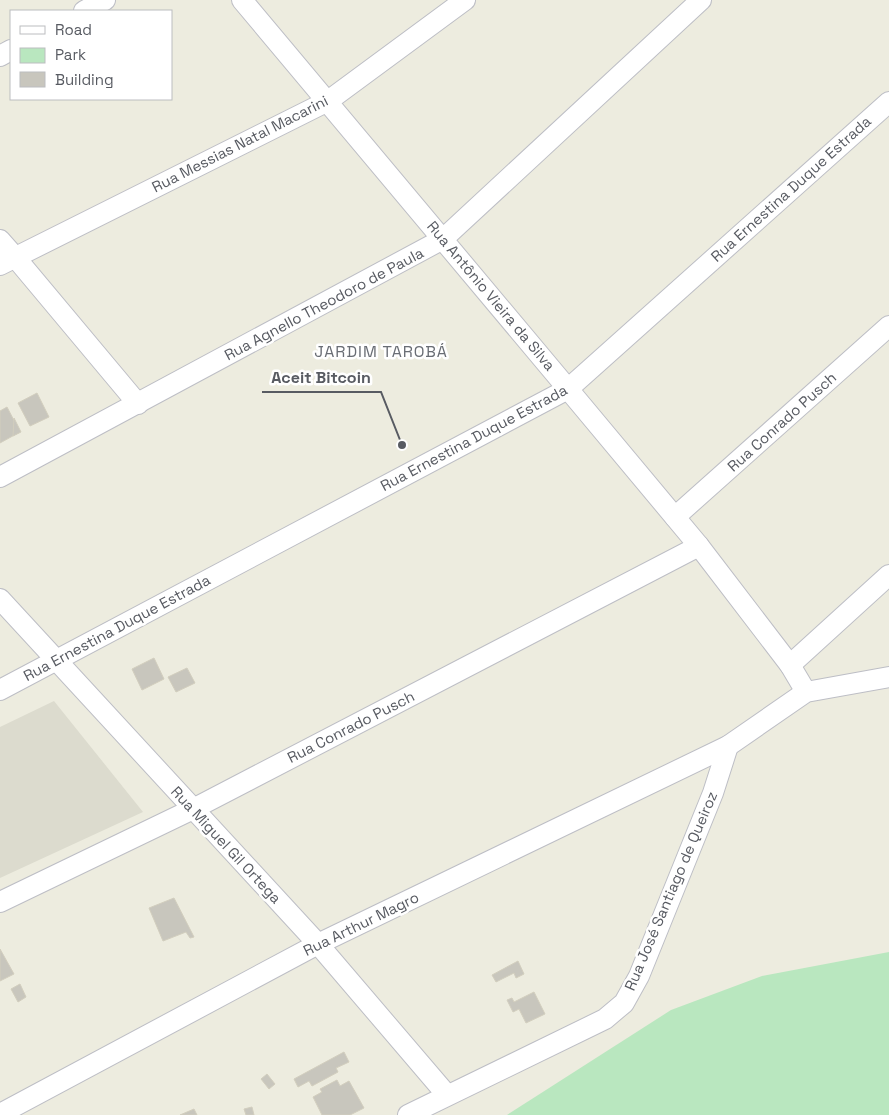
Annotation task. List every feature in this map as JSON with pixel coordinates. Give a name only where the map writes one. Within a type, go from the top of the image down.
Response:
[{"type":"street","points":[[86,10],[105,0]]},
{"type":"street","name":"Rua Antônio Vieira da Silva","points":[[242,0],[699,546],[790,665],[806,692]]},
{"type":"street","name":"Rua Messias Natal Macarini","points":[[8,261],[328,101],[465,0]]},
{"type":"street","name":"Rua Agnello Theodoro de Paula","points":[[0,477],[443,240],[697,1]]},
{"type":"street","name":"Rua Ernestina Duque Estrada","points":[[0,690],[568,389],[889,102]]},
{"type":"street","points":[[0,240],[8,261],[138,404]]},
{"type":"street","name":"Rua Conrado Pusch","points":[[675,517],[889,326]]},
{"type":"street","name":"Rua Conrado Pusch","points":[[0,902],[193,809],[699,546]]},
{"type":"street","points":[[790,665],[889,575]]},
{"type":"street","name":"Rua Miguel Gil Ortega","points":[[0,599],[318,944],[447,1095]]},
{"type":"street","points":[[728,746],[806,692],[889,677]]},
{"type":"street","name":"Rua Arthur Magro","points":[[0,1114],[318,944],[728,746]]},
{"type":"street","name":"Rua José Santiago de Queiroz","points":[[408,1115],[605,1019],[624,1003],[639,976],[713,794],[728,746]]},
{"type":"shaded area","points":[[54,701],[143,812],[0,878],[0,727]]},
{"type":"green space","points":[[889,952],[889,1115],[507,1115],[671,1010],[762,976]]},
{"type":"building","points":[[37,393],[49,417],[30,426],[18,403]]},
{"type":"building","points":[[7,407],[20,432],[0,443],[0,411]]},
{"type":"building","points":[[14,418],[21,432],[13,436]]},
{"type":"building","points":[[154,658],[164,679],[142,690],[132,669]]},
{"type":"building","points":[[187,668],[195,683],[176,692],[168,677]]},
{"type":"building","points":[[174,898],[194,937],[190,938],[186,932],[163,941],[149,908]]},
{"type":"building","points":[[0,949],[14,974],[0,981]]},
{"type":"building","points":[[518,961],[524,974],[516,978],[514,973],[496,982],[492,975]]},
{"type":"building","points":[[20,984],[26,997],[18,1002],[11,989]]},
{"type":"building","points":[[534,992],[545,1014],[526,1023],[519,1009],[513,1012],[507,1000],[512,998],[514,1002]]},
{"type":"building","points":[[344,1052],[349,1062],[336,1068],[338,1072],[312,1086],[309,1081],[298,1087],[294,1079]]},
{"type":"building","points":[[267,1074],[275,1084],[269,1089],[261,1079]]},
{"type":"building","points":[[337,1080],[340,1086],[349,1081],[364,1108],[350,1115],[322,1115],[313,1097],[322,1092],[320,1089]]},
{"type":"building","points":[[252,1107],[254,1115],[246,1115],[244,1109]]},
{"type":"building","points":[[194,1109],[197,1115],[180,1115]]},
{"type":"place","name":"Aceit Bitcoin","points":[[402,445]]},
{"type":"district","name":"JARDIM TAROBÁ","points":[[381,351]]}]
